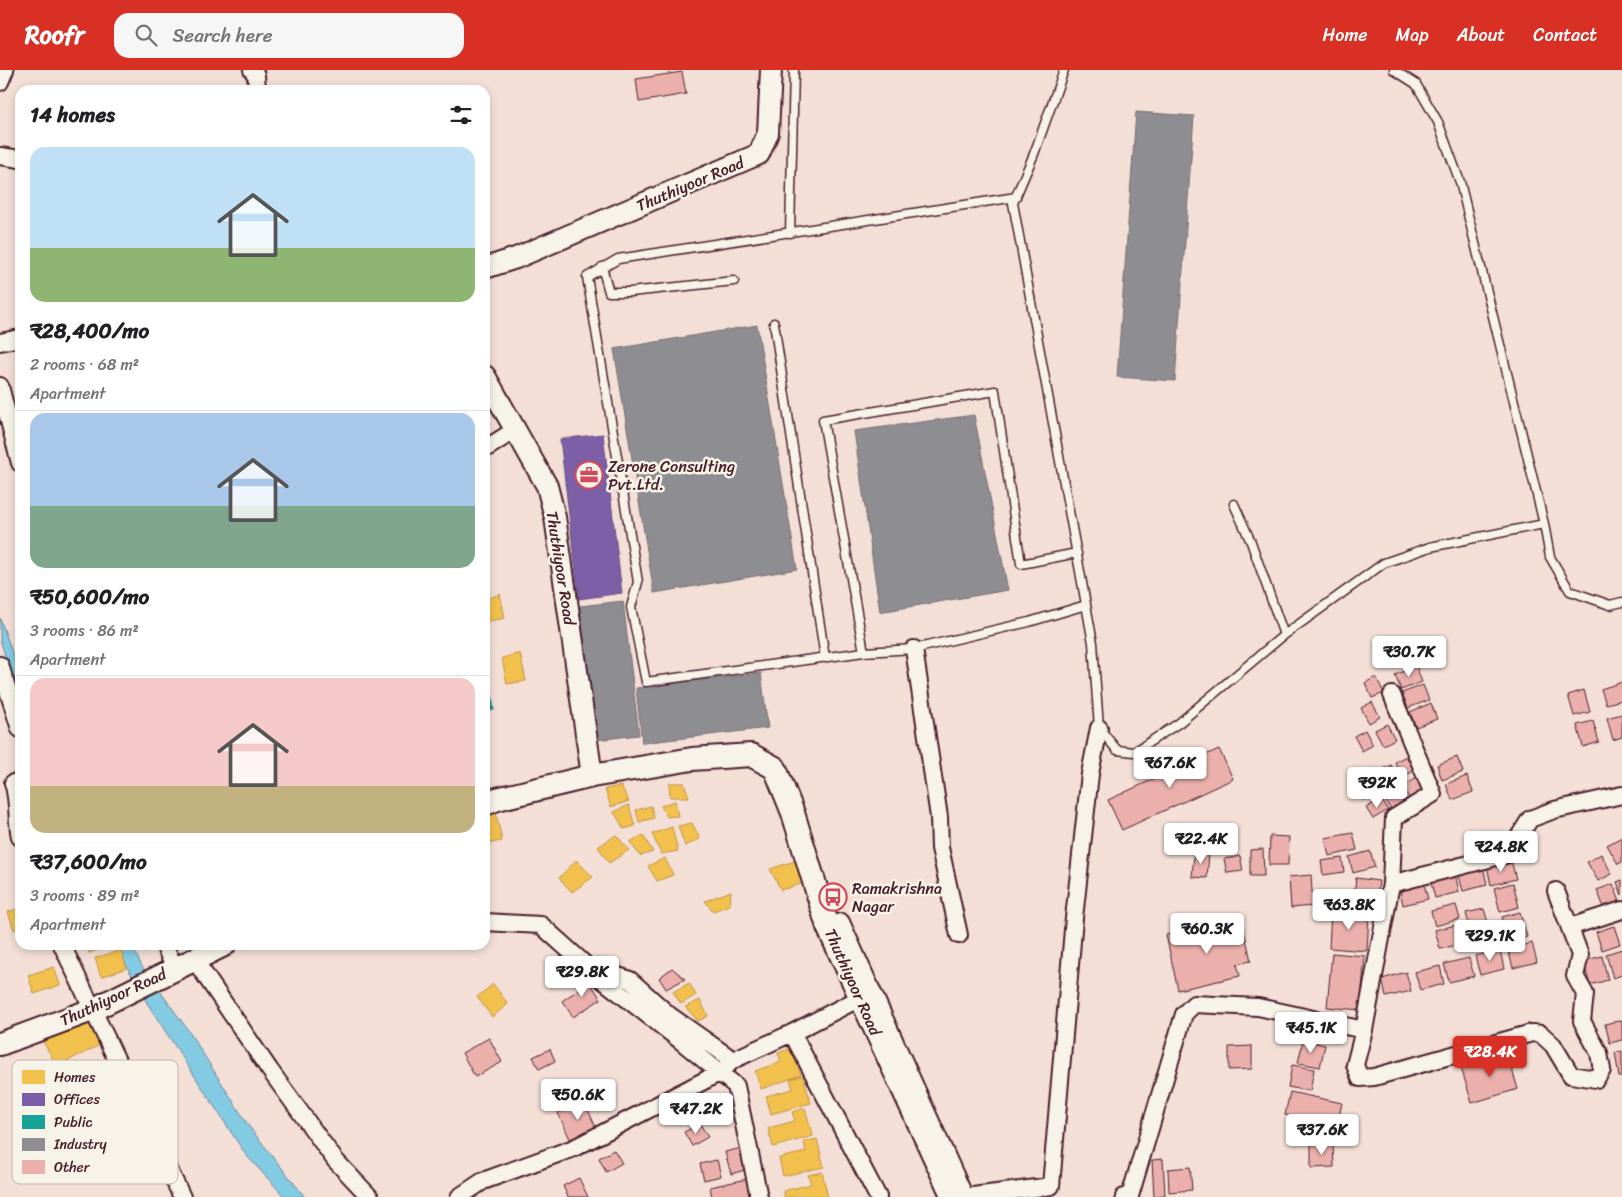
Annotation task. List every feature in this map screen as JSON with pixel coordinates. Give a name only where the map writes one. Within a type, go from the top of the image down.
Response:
[{"type":"main road","name":"Thuthiyoor Road","points":[[490,802],[592,776],[692,759],[751,755],[775,768],[793,813],[828,927],[953,1197]]},
{"type":"main road","name":"Thuthiyoor Road","points":[[0,1044],[92,1010],[214,950]]},
{"type":"street","points":[[0,82],[5,70]]},
{"type":"street","points":[[252,70],[257,78],[257,85]]},
{"type":"street","name":"Thuthiyoor Road","points":[[490,266],[516,258],[759,154],[768,133],[771,70]]},
{"type":"street","points":[[0,156],[15,158]]},
{"type":"street","points":[[0,342],[15,339]]},
{"type":"street","name":"Thuthiyoor Road","points":[[490,385],[547,486],[555,517],[592,776]]},
{"type":"street","points":[[0,386],[15,444]]},
{"type":"street","points":[[490,446],[516,430]]},
{"type":"street","points":[[914,649],[939,817],[940,848],[959,935]]},
{"type":"street","points":[[0,665],[15,713]]},
{"type":"street","points":[[1392,695],[1433,794],[1394,818],[1391,884],[1364,1030],[1355,1065],[1360,1078],[1374,1077],[1532,1033],[1541,1034],[1552,1044],[1571,1075],[1596,1079],[1602,1070],[1599,1053],[1582,1021],[1585,994],[1575,976],[1580,955],[1556,891]]},
{"type":"street","points":[[828,927],[841,922],[965,1196],[1051,1186],[1074,918],[1090,774],[1099,728]]},
{"type":"street","points":[[1391,884],[1508,854],[1530,819],[1554,810],[1622,795]]},
{"type":"street","points":[[1570,926],[1622,910]]},
{"type":"street","points":[[490,922],[541,925],[584,965],[736,1086],[759,1197]]},
{"type":"street","points":[[64,950],[116,1060]]},
{"type":"street","points":[[167,950],[178,967],[269,1069],[335,1160],[370,1197]]},
{"type":"street","points":[[584,965],[630,980],[669,1015],[733,1060]]},
{"type":"street","points":[[459,1197],[483,1181],[574,1148],[719,1073],[733,1060],[792,1033],[860,998]]},
{"type":"street","points":[[1124,1197],[1130,1196],[1184,1014],[1194,1004],[1258,1007],[1364,1030]]},
{"type":"street","points":[[792,1033],[878,1197]]},
{"type":"street","points":[[176,1184],[182,1197]]},
{"type":"lane","points":[[790,232],[794,70]]},
{"type":"lane","points":[[1064,70],[1014,203],[1093,643],[1099,728],[1117,750],[1134,752],[1178,723],[1284,635],[1384,563],[1430,546],[1544,524]]},
{"type":"lane","points":[[1394,70],[1416,84],[1438,122],[1460,182],[1544,524],[1550,557],[1570,591],[1610,606],[1622,602]]},
{"type":"lane","points":[[1016,197],[618,259],[587,277],[638,582],[631,607],[646,682],[864,652],[914,649],[1029,622],[1086,605]]},
{"type":"lane","points":[[602,267],[610,292],[630,292],[734,282]]},
{"type":"lane","points":[[774,323],[825,658]]},
{"type":"lane","points":[[864,652],[823,420],[995,391],[1021,564],[1077,553]]},
{"type":"lane","points":[[1234,504],[1251,542],[1284,635]]},
{"type":"water","points":[[0,618],[15,661],[15,688],[0,639]]},
{"type":"water","points":[[118,950],[134,950],[141,965],[188,1030],[250,1128],[305,1197],[285,1197],[246,1155],[147,1003]]},
{"type":"building: Homes","points":[[500,594],[505,618],[490,621],[490,598]]},
{"type":"building: Homes","points":[[520,653],[526,681],[507,684],[502,658]]},
{"type":"building: Homes","points":[[669,783],[684,783],[689,797],[670,797]]},
{"type":"building: Homes","points":[[621,786],[629,801],[611,807],[605,789]]},
{"type":"building: Homes","points":[[675,801],[678,816],[667,817],[661,806]]},
{"type":"building: Homes","points":[[629,805],[635,826],[624,829],[614,812]]},
{"type":"building: Homes","points":[[651,806],[654,818],[639,822],[636,810]]},
{"type":"building: Homes","points":[[496,813],[502,841],[490,843],[490,815]]},
{"type":"building: Homes","points":[[692,823],[700,839],[685,846],[678,826]]},
{"type":"building: Homes","points":[[672,827],[678,851],[661,854],[652,834]]},
{"type":"building: Homes","points":[[616,835],[629,850],[609,863],[598,847]]},
{"type":"building: Homes","points":[[643,835],[653,852],[640,856],[630,842]]},
{"type":"building: Homes","points":[[665,858],[673,875],[657,881],[648,866]]},
{"type":"building: Homes","points":[[576,860],[593,877],[572,892],[559,878]]},
{"type":"building: Homes","points":[[798,860],[804,883],[781,890],[770,869]]},
{"type":"building: Homes","points":[[731,891],[730,905],[713,911],[705,901]]},
{"type":"building: Homes","points":[[15,910],[15,930],[14,930],[8,912]]},
{"type":"building: Homes","points":[[121,950],[127,968],[101,977],[95,958]]},
{"type":"building: Homes","points":[[54,967],[60,985],[34,994],[28,975]]},
{"type":"building: Homes","points":[[689,983],[696,995],[681,1004],[673,992]]},
{"type":"building: Homes","points":[[493,984],[508,1004],[492,1017],[477,997]]},
{"type":"building: Homes","points":[[700,1000],[708,1016],[698,1021],[685,1007]]},
{"type":"building: Homes","points":[[87,1021],[100,1045],[69,1060],[54,1060],[40,1036]]},
{"type":"building: Homes","points":[[791,1048],[801,1075],[761,1089],[755,1071],[781,1062],[778,1053]]},
{"type":"building: Homes","points":[[803,1076],[811,1103],[771,1114],[766,1096],[793,1089],[790,1079]]},
{"type":"building: Homes","points":[[805,1108],[813,1136],[773,1147],[768,1128],[795,1121],[792,1112]]},
{"type":"building: Homes","points":[[817,1139],[824,1167],[783,1176],[779,1158],[806,1152],[804,1142]]},
{"type":"building: Homes","points":[[822,1172],[828,1197],[785,1197],[783,1191],[811,1184],[808,1175]]},
{"type":"building: Offices","points":[[603,434],[622,593],[579,599],[560,439]]},
{"type":"building: Public","points":[[490,683],[494,710],[490,711]]},
{"type":"building: Industry","points":[[1136,112],[1194,116],[1175,381],[1117,377]]},
{"type":"building: Industry","points":[[757,325],[797,569],[654,593],[614,349]]},
{"type":"building: Industry","points":[[974,415],[1008,590],[880,612],[854,431]]},
{"type":"building: Industry","points":[[623,601],[639,735],[596,740],[580,606]]},
{"type":"building: Industry","points":[[761,673],[768,728],[642,743],[636,688]]},
{"type":"building: Other","points":[[682,72],[686,94],[639,102],[636,79]]},
{"type":"building: Other","points":[[1416,666],[1422,682],[1401,690],[1395,675]]},
{"type":"building: Other","points":[[1376,677],[1384,693],[1372,698],[1365,683]]},
{"type":"building: Other","points":[[1622,682],[1622,700],[1606,704],[1601,689]]},
{"type":"building: Other","points":[[1423,685],[1429,700],[1408,708],[1402,693]]},
{"type":"building: Other","points":[[1584,690],[1590,712],[1574,716],[1568,695]]},
{"type":"building: Other","points":[[1372,702],[1380,717],[1369,723],[1361,708]]},
{"type":"building: Other","points":[[1431,703],[1437,719],[1416,727],[1410,712]]},
{"type":"building: Other","points":[[1622,714],[1622,737],[1613,740],[1607,718]]},
{"type":"building: Other","points":[[1593,721],[1599,742],[1583,747],[1577,725]]},
{"type":"building: Other","points":[[1387,724],[1395,739],[1383,745],[1375,730]]},
{"type":"building: Other","points":[[1365,730],[1373,745],[1362,751],[1354,736]]},
{"type":"building: Other","points":[[1219,749],[1233,779],[1122,830],[1108,800]]},
{"type":"building: Other","points":[[1406,756],[1414,771],[1402,777],[1395,762]]},
{"type":"building: Other","points":[[1457,757],[1463,772],[1442,780],[1437,765]]},
{"type":"building: Other","points":[[1391,765],[1398,776],[1383,785],[1376,773]]},
{"type":"building: Other","points":[[1369,773],[1378,794],[1363,800],[1354,780]]},
{"type":"building: Other","points":[[1467,776],[1473,792],[1452,800],[1446,784]]},
{"type":"building: Other","points":[[1417,778],[1424,789],[1409,798],[1402,787]]},
{"type":"building: Other","points":[[1399,790],[1406,801],[1391,810],[1384,798]]},
{"type":"building: Other","points":[[1381,799],[1388,810],[1373,819],[1366,808]]},
{"type":"building: Other","points":[[1353,833],[1357,850],[1329,856],[1325,838]]},
{"type":"building: Other","points":[[1270,836],[1289,837],[1288,865],[1269,865]]},
{"type":"building: Other","points":[[1622,837],[1622,862],[1618,864],[1607,845]]},
{"type":"building: Other","points":[[1263,849],[1264,876],[1250,876],[1250,850]]},
{"type":"building: Other","points":[[1370,851],[1375,867],[1353,873],[1349,857]]},
{"type":"building: Other","points":[[1194,853],[1209,853],[1207,878],[1192,877]]},
{"type":"building: Other","points":[[1601,854],[1612,874],[1598,881],[1587,862]]},
{"type":"building: Other","points":[[1240,856],[1243,871],[1227,873],[1224,859]]},
{"type":"building: Other","points":[[1342,858],[1344,872],[1323,875],[1321,861]]},
{"type":"building: Other","points":[[1511,860],[1516,879],[1491,885],[1487,866]]},
{"type":"building: Other","points":[[1483,866],[1487,885],[1463,891],[1458,872]]},
{"type":"building: Other","points":[[1455,873],[1459,892],[1435,898],[1430,879]]},
{"type":"building: Other","points":[[1311,875],[1313,906],[1291,908],[1289,877]]},
{"type":"building: Other","points":[[1356,878],[1379,881],[1376,908],[1353,905]]},
{"type":"building: Other","points":[[1423,880],[1428,899],[1403,905],[1399,886]]},
{"type":"building: Other","points":[[1622,880],[1622,895],[1617,882]]},
{"type":"building: Other","points":[[1513,883],[1519,907],[1500,912],[1494,888]]},
{"type":"building: Other","points":[[1613,884],[1621,904],[1605,910],[1597,890]]},
{"type":"building: Other","points":[[1456,905],[1460,919],[1435,926],[1431,911]]},
{"type":"building: Other","points":[[1484,909],[1491,933],[1472,938],[1466,913]]},
{"type":"building: Other","points":[[1331,911],[1369,914],[1367,951],[1329,948]]},
{"type":"building: Other","points":[[1520,912],[1527,937],[1508,942],[1502,917]]},
{"type":"building: Other","points":[[1460,924],[1464,943],[1440,949],[1435,930]]},
{"type":"building: Other","points":[[1243,925],[1251,961],[1237,964],[1240,976],[1178,990],[1166,935],[1198,927],[1200,934]]},
{"type":"building: Other","points":[[1614,926],[1620,944],[1602,950],[1596,932]]},
{"type":"building: Other","points":[[1532,943],[1537,962],[1513,968],[1508,949]]},
{"type":"building: Other","points":[[1622,949],[1622,975],[1613,978],[1606,954]]},
{"type":"building: Other","points":[[1500,950],[1504,969],[1480,975],[1475,956]]},
{"type":"building: Other","points":[[1332,953],[1365,956],[1360,1010],[1327,1007]]},
{"type":"building: Other","points":[[1602,956],[1608,980],[1590,985],[1583,961]]},
{"type":"building: Other","points":[[1469,958],[1474,976],[1449,982],[1444,964]]},
{"type":"building: Other","points":[[1440,966],[1444,984],[1420,990],[1415,972]]},
{"type":"building: Other","points":[[672,968],[685,979],[666,989],[659,978]]},
{"type":"building: Other","points":[[1406,972],[1411,991],[1386,997],[1382,979]]},
{"type":"building: Other","points":[[586,977],[601,999],[573,1017],[562,1001],[581,988],[577,982]]},
{"type":"building: Other","points":[[1622,1020],[1622,1040],[1610,1043],[1605,1024]]},
{"type":"building: Other","points":[[489,1038],[502,1062],[475,1077],[462,1053]]},
{"type":"building: Other","points":[[1303,1040],[1325,1045],[1320,1067],[1298,1063]]},
{"type":"building: Other","points":[[1252,1046],[1252,1069],[1229,1070],[1229,1047]]},
{"type":"building: Other","points":[[550,1049],[555,1061],[539,1069],[533,1057]]},
{"type":"building: Other","points":[[1622,1051],[1622,1077],[1619,1077],[1615,1053]]},
{"type":"building: Other","points":[[1507,1053],[1518,1089],[1472,1103],[1461,1068]]},
{"type":"building: Other","points":[[1292,1065],[1314,1069],[1310,1091],[1288,1087]]},
{"type":"building: Other","points":[[1290,1092],[1342,1103],[1337,1126],[1285,1115]]},
{"type":"building: Other","points":[[710,1100],[718,1114],[702,1123],[694,1109]]},
{"type":"building: Other","points":[[584,1101],[597,1130],[571,1141],[558,1113]]},
{"type":"building: Other","points":[[700,1124],[708,1137],[692,1146],[684,1132]]},
{"type":"building: Other","points":[[1311,1144],[1333,1144],[1334,1167],[1311,1168]]},
{"type":"building: Other","points":[[742,1148],[748,1169],[731,1174],[725,1152]]},
{"type":"building: Other","points":[[614,1150],[622,1163],[606,1172],[599,1158]]},
{"type":"building: Other","points":[[1163,1159],[1165,1195],[1154,1196],[1152,1160]]},
{"type":"building: Other","points":[[717,1160],[721,1176],[704,1180],[700,1164]]},
{"type":"building: Other","points":[[1190,1167],[1192,1190],[1169,1192],[1168,1169]]},
{"type":"building: Other","points":[[579,1178],[588,1197],[568,1197],[563,1186]]},
{"type":"building: Other","points":[[747,1179],[751,1197],[712,1197],[710,1187]]},
{"type":"place","name":"Zerone Consulting Pvt.Ltd.","points":[[589,475]]},
{"type":"place","name":"Ramakrishna Nagar","points":[[833,897]]}]
